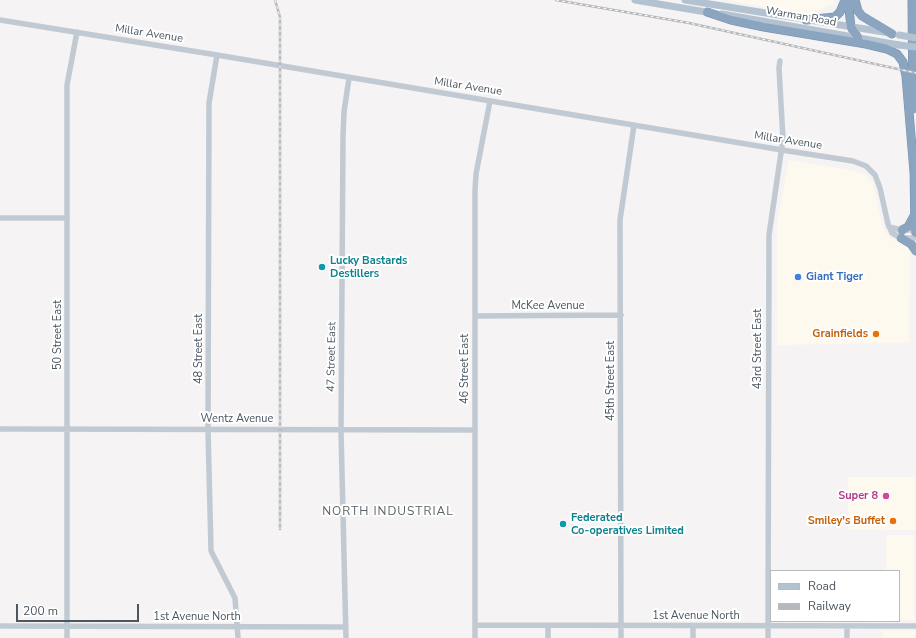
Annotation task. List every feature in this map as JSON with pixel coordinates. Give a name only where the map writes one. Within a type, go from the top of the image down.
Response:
[{"type":"highway","points":[[806,20],[835,17],[845,0]]},
{"type":"highway","points":[[848,0],[851,27],[858,38]]},
{"type":"highway","points":[[855,0],[858,11],[862,16],[895,34]]},
{"type":"highway","points":[[908,0],[913,83]]},
{"type":"highway","points":[[912,0],[914,216],[916,233]]},
{"type":"highway","points":[[708,5],[731,20],[866,44],[887,49],[897,54],[903,62],[906,76],[914,172]]},
{"type":"highway","points":[[914,216],[912,222],[902,234],[916,251]]},
{"type":"main road","name":"Warman Road","points":[[635,0],[708,5],[916,38]]},
{"type":"main road","name":"Warman Road","points":[[684,0],[858,38],[916,47]]},
{"type":"street","name":"Millar Avenue","points":[[0,20],[853,161],[866,166],[875,175],[880,188],[889,227],[892,233],[902,234]]},
{"type":"street","name":"50 Street East","points":[[67,638],[67,85],[76,32]]},
{"type":"street","name":"48 Street East","points":[[216,55],[209,103],[208,429],[211,551],[235,598],[238,638]]},
{"type":"street","name":"43rd Street East","points":[[768,638],[769,234],[783,139],[779,68],[780,61]]},
{"type":"street","name":"47 Street East","points":[[346,638],[341,430],[343,131],[349,78]]},
{"type":"street","name":"46 Street East","points":[[475,638],[475,183],[490,101]]},
{"type":"street","name":"45th Street East","points":[[621,638],[621,211],[634,125]]},
{"type":"street","points":[[0,218],[67,218]]},
{"type":"street","points":[[902,234],[916,233]]},
{"type":"street","name":"McKee Avenue","points":[[475,316],[621,315]]},
{"type":"street","name":"Wentz Avenue","points":[[0,429],[475,430]]},
{"type":"street","name":"1st Avenue North","points":[[475,625],[916,626]]},
{"type":"street","name":"1st Avenue North","points":[[0,626],[346,627]]},
{"type":"street","points":[[548,626],[548,638]]},
{"type":"street","points":[[693,626],[693,638]]},
{"type":"street","points":[[847,626],[847,638]]},
{"type":"shaded area","points":[[726,0],[834,0],[834,3],[812,14],[807,14]]},
{"type":"shaded area","points":[[789,160],[850,170],[865,174],[873,183],[883,228],[890,238],[907,246],[910,250],[909,343],[777,345],[777,223]]},
{"type":"shaded area","points":[[848,477],[915,477],[915,530],[848,530]]},
{"type":"shaded area","points":[[886,535],[914,535],[914,620],[900,620],[900,570],[886,570]]},
{"type":"shaded area","points":[[882,631],[915,631],[915,638],[882,638]]},
{"type":"railway","points":[[275,0],[280,17],[280,529]]},
{"type":"railway","points":[[556,0],[689,23],[916,73]]},
{"type":"place","name":"Lucky Bastards Destillers","points":[[322,267]]},
{"type":"place","name":"Giant Tiger","points":[[798,277]]},
{"type":"place","name":"Grainfields","points":[[876,334]]},
{"type":"place","name":"Super 8","points":[[886,496]]},
{"type":"place","name":"Smiley's Buffet","points":[[893,521]]},
{"type":"place","name":"Federated Co-operatives Limited","points":[[563,524]]},
{"type":"district","name":"NORTH INDUSTRIAL","points":[[388,512]]}]
